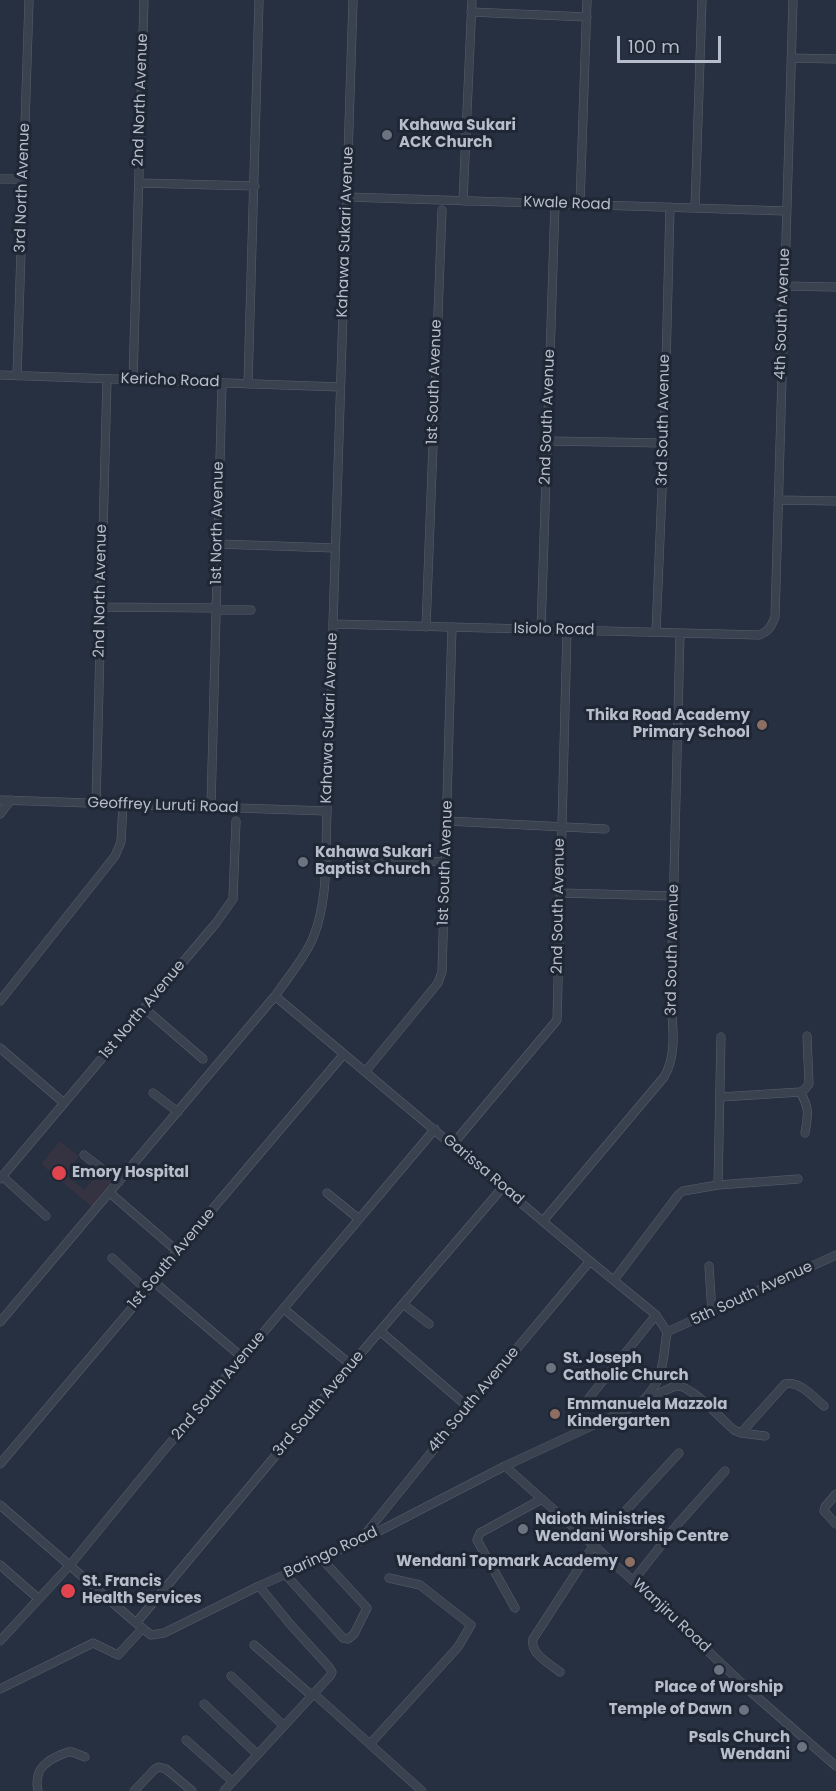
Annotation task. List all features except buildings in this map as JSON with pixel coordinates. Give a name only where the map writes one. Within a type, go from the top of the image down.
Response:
[{"type":"street","name":"3rd North Avenue","points":[[17,376],[29,0]]},
{"type":"street","name":"2nd North Avenue","points":[[133,380],[144,0]]},
{"type":"street","points":[[248,384],[259,0]]},
{"type":"street","name":"Kahawa Sukari Avenue","points":[[0,1322],[275,996],[307,951],[316,928],[323,896],[333,688],[335,548],[353,0]]},
{"type":"street","points":[[463,201],[472,0]]},
{"type":"street","points":[[580,204],[587,0]]},
{"type":"street","points":[[695,208],[702,0]]},
{"type":"street","name":"4th South Avenue","points":[[772,627],[775,617],[793,0]]},
{"type":"street","points":[[471,12],[587,17]]},
{"type":"street","points":[[791,58],[836,59]]},
{"type":"street","points":[[0,179],[23,179]]},
{"type":"street","points":[[139,183],[255,186]]},
{"type":"street","name":"Kwale Road","points":[[347,197],[442,205],[463,201],[786,211]]},
{"type":"street","name":"2nd South Avenue","points":[[541,630],[555,204]]},
{"type":"street","name":"1st South Avenue","points":[[426,627],[442,205]]},
{"type":"street","name":"3rd South Avenue","points":[[656,632],[670,207]]},
{"type":"street","points":[[784,286],[836,286]]},
{"type":"street","name":"Kericho Road","points":[[0,375],[340,387]]},
{"type":"street","name":"2nd North Avenue","points":[[96,803],[107,379]]},
{"type":"street","name":"1st North Avenue","points":[[211,807],[222,383]]},
{"type":"street","points":[[548,441],[664,443]]},
{"type":"street","points":[[777,500],[836,501]]},
{"type":"street","points":[[218,544],[335,548]]},
{"type":"street","points":[[101,607],[251,610]]},
{"type":"street","name":"Isiolo Road","points":[[333,624],[759,635],[772,627]]},
{"type":"street","name":"1st South Avenue","points":[[365,1072],[441,977],[452,627]]},
{"type":"street","name":"2nd South Avenue","points":[[453,1144],[557,1020],[567,630]]},
{"type":"street","name":"3rd South Avenue","points":[[543,1221],[664,1077],[673,1054],[672,998],[680,633]]},
{"type":"street","name":"Geoffrey Luruti Road","points":[[0,800],[211,807],[236,815],[327,811]]},
{"type":"street","points":[[0,814],[10,800]]},
{"type":"street","points":[[0,1001],[115,856],[121,842],[123,804]]},
{"type":"street","name":"1st North Avenue","points":[[1,1177],[216,923],[232,899],[236,815]]},
{"type":"street","points":[[447,820],[605,829]]},
{"type":"street","points":[[347,858],[446,862]]},
{"type":"street","points":[[560,893],[674,896]]},
{"type":"street","name":"Garissa Road","points":[[275,996],[656,1315],[668,1332]]},
{"type":"street","points":[[144,1008],[203,1059]]},
{"type":"street","points":[[721,1097],[800,1092],[805,1089],[808,1084],[807,1036]]},
{"type":"street","points":[[718,1185],[721,1037]]},
{"type":"street","points":[[0,1048],[64,1103]]},
{"type":"street","name":"1st South Avenue","points":[[0,1464],[344,1054]]},
{"type":"street","points":[[800,1092],[807,1104],[805,1133]]},
{"type":"street","points":[[153,1093],[178,1112]]},
{"type":"street","name":"2nd South Avenue","points":[[0,1641],[70,1565],[435,1129]]},
{"type":"street","points":[[84,1155],[119,1182]]},
{"type":"street","points":[[1,1177],[46,1216]]},
{"type":"street","points":[[614,1280],[679,1194],[690,1189],[718,1185],[798,1179]]},
{"type":"street","name":"3rd South Avenue","points":[[0,1689],[93,1643],[118,1655],[351,1365],[503,1187]]},
{"type":"street","points":[[110,1193],[177,1251]]},
{"type":"street","points":[[327,1193],[359,1219]]},
{"type":"street","name":"5th South Avenue","points":[[668,1332],[836,1255]]},
{"type":"street","points":[[112,1258],[147,1290]]},
{"type":"street","name":"4th South Avenue","points":[[360,1541],[590,1261]]},
{"type":"street","points":[[709,1266],[712,1313]]},
{"type":"street","points":[[154,1282],[243,1358]]},
{"type":"street","points":[[403,1304],[429,1324]]},
{"type":"street","points":[[284,1309],[351,1365]]},
{"type":"street","points":[[589,1398],[656,1315]]},
{"type":"street","points":[[380,1331],[468,1407]]},
{"type":"street","name":"Baringo Road","points":[[140,1625],[152,1635],[164,1633],[259,1586],[360,1541],[505,1466],[639,1404],[657,1384],[668,1332]]},
{"type":"street","points":[[741,1433],[785,1384],[792,1382],[798,1384],[824,1406]]},
{"type":"street","points":[[639,1404],[675,1386],[684,1387],[734,1430],[765,1437]]},
{"type":"street","points":[[560,1672],[534,1651],[533,1639],[594,1545],[679,1453]]},
{"type":"street","name":"Wanjiru Road","points":[[505,1466],[594,1545],[751,1692],[836,1766]]},
{"type":"street","points":[[633,1581],[677,1525],[725,1471]]},
{"type":"street","points":[[836,1494],[824,1511],[836,1524]]},
{"type":"street","points":[[514,1608],[477,1540],[477,1536],[542,1499]]},
{"type":"street","points":[[0,1505],[140,1625]]},
{"type":"street","points":[[285,1574],[343,1638],[348,1639],[354,1634],[367,1608],[321,1558]]},
{"type":"street","points":[[0,1565],[39,1599]]},
{"type":"street","points":[[370,1744],[459,1647],[471,1625],[420,1585],[389,1578]]},
{"type":"street","points":[[224,1791],[332,1672],[259,1586]]},
{"type":"street","points":[[254,1645],[422,1791]]},
{"type":"street","points":[[231,1676],[284,1726]]},
{"type":"street","points":[[204,1704],[257,1754]]},
{"type":"street","points":[[186,1740],[232,1781]]},
{"type":"street","points":[[38,1791],[37,1775],[43,1766],[68,1752],[85,1757]]},
{"type":"street","points":[[134,1791],[159,1767],[166,1769],[192,1791]]},
{"type":"shaded area","name":"Emory Hospital","points":[[60,1141],[79,1156],[65,1174],[84,1190],[99,1172],[112,1183],[92,1207],[41,1164]]},
{"type":"place","name":"Kahawa Sukari ACK Church","points":[[387,135]]},
{"type":"place","name":"Thika Road Academy Primary School","points":[[762,725]]},
{"type":"place","name":"Kahawa Sukari Baptist Church","points":[[303,862]]},
{"type":"place","name":"Emory Hospital","points":[[59,1173]]},
{"type":"place","name":"St. Joseph Catholic Church","points":[[551,1368]]},
{"type":"place","name":"Emmanuela Mazzola Kindergarten","points":[[555,1414]]},
{"type":"place","name":"Naioth Ministries Wendani Worship Centre","points":[[523,1529]]},
{"type":"place","name":"Wendani Topmark Academy","points":[[630,1562]]},
{"type":"place","name":"St. Francis Health Services","points":[[68,1591]]},
{"type":"place","name":"Place of Worship","points":[[719,1670]]},
{"type":"place","name":"Temple of Dawn","points":[[744,1710]]},
{"type":"place","name":"Psals Church Wendani","points":[[802,1747]]}]
